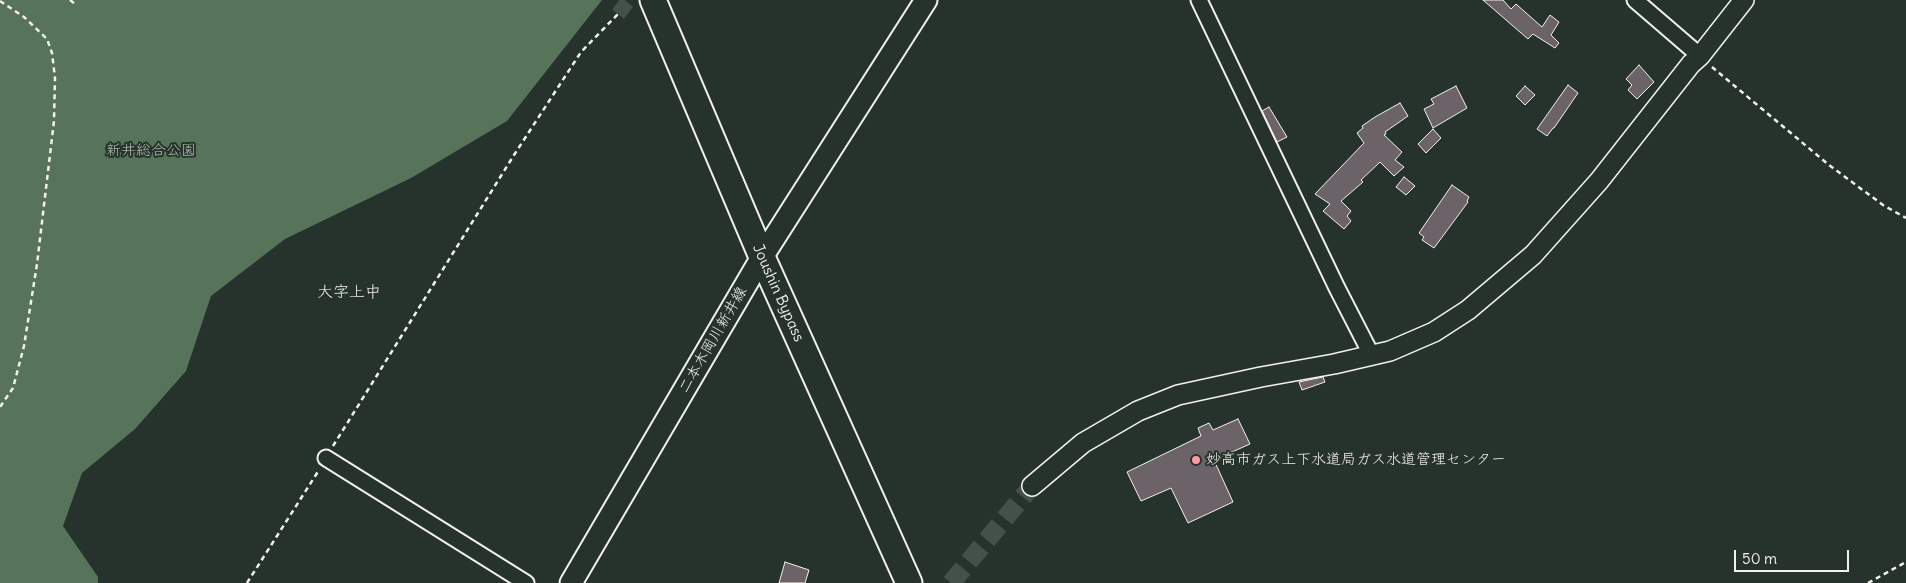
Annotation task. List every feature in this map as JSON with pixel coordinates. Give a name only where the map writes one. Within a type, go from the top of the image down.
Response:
[{"type":"highway","name":"Joushin Bypass","points":[[653,0],[762,257],[908,583]]},
{"type":"main road","name":"二本木岡川新井線","points":[[571,583],[762,257],[926,0]]},
{"type":"street","points":[[1199,0],[1337,288],[1372,356]]},
{"type":"street","points":[[1635,0],[1700,56]]},
{"type":"street","points":[[1032,486],[1083,443],[1138,411],[1178,395],[1390,351],[1434,332],[1462,314],[1533,255],[1599,181],[1744,0]]},
{"type":"street","points":[[326,458],[526,583]]},
{"type":"path","points":[[70,0],[75,4]]},
{"type":"path","points":[[0,1],[24,17],[47,39],[52,53],[55,78],[54,121],[37,264],[24,346],[13,388],[0,407]]},
{"type":"path","points":[[247,583],[514,155],[581,52],[618,14]]},
{"type":"path","points":[[1700,56],[1829,165],[1883,205],[1906,218]]},
{"type":"path","points":[[1868,583],[1906,562]]},
{"type":"green space","name":"新井総合公園","points":[[0,0],[602,0],[507,121],[411,178],[285,239],[211,296],[186,371],[135,429],[82,473],[63,526],[98,577],[98,583],[0,583]]},
{"type":"building","points":[[1483,0],[1503,0],[1511,9],[1516,4],[1542,27],[1550,15],[1559,22],[1551,35],[1559,43],[1555,48],[1533,34],[1528,39]]},
{"type":"building","points":[[1639,65],[1654,82],[1637,99],[1628,90],[1632,85],[1626,79]]},
{"type":"building","points":[[1568,85],[1578,93],[1547,136],[1537,129]]},
{"type":"building","points":[[1456,86],[1467,108],[1433,128],[1424,109],[1434,104],[1431,99]]},
{"type":"building","points":[[1525,86],[1535,95],[1525,105],[1516,96]]},
{"type":"building","points":[[1400,103],[1408,116],[1385,132],[1386,134],[1384,135],[1402,152],[1395,160],[1404,167],[1394,176],[1380,162],[1361,180],[1363,182],[1341,201],[1351,211],[1347,216],[1351,221],[1344,229],[1323,211],[1330,204],[1315,194],[1364,143],[1357,133],[1363,128],[1362,126]]},
{"type":"building","points":[[1269,107],[1287,137],[1277,142],[1262,111]]},
{"type":"building","points":[[1433,129],[1441,138],[1426,153],[1418,144]]},
{"type":"building","points":[[1404,177],[1415,186],[1406,195],[1396,187]]},
{"type":"building","points":[[1452,185],[1469,197],[1468,202],[1434,248],[1422,240],[1424,237],[1419,233]]},
{"type":"building","points":[[1323,377],[1325,382],[1302,390],[1299,382]]},
{"type":"building","points":[[1238,419],[1250,444],[1214,460],[1233,502],[1188,523],[1171,488],[1141,501],[1127,472],[1201,436],[1198,428],[1209,423],[1213,430]]},
{"type":"building","points":[[785,562],[809,570],[805,583],[779,583]]},
{"type":"tunnel","points":[[618,14],[629,0]]},
{"type":"tunnel","points":[[951,583],[1032,486]]},
{"type":"place","name":"妙高市ガス上下水道局ガス水道管理センター","points":[[1196,460]]},
{"type":"district","name":"大字上中","points":[[349,292]]}]
